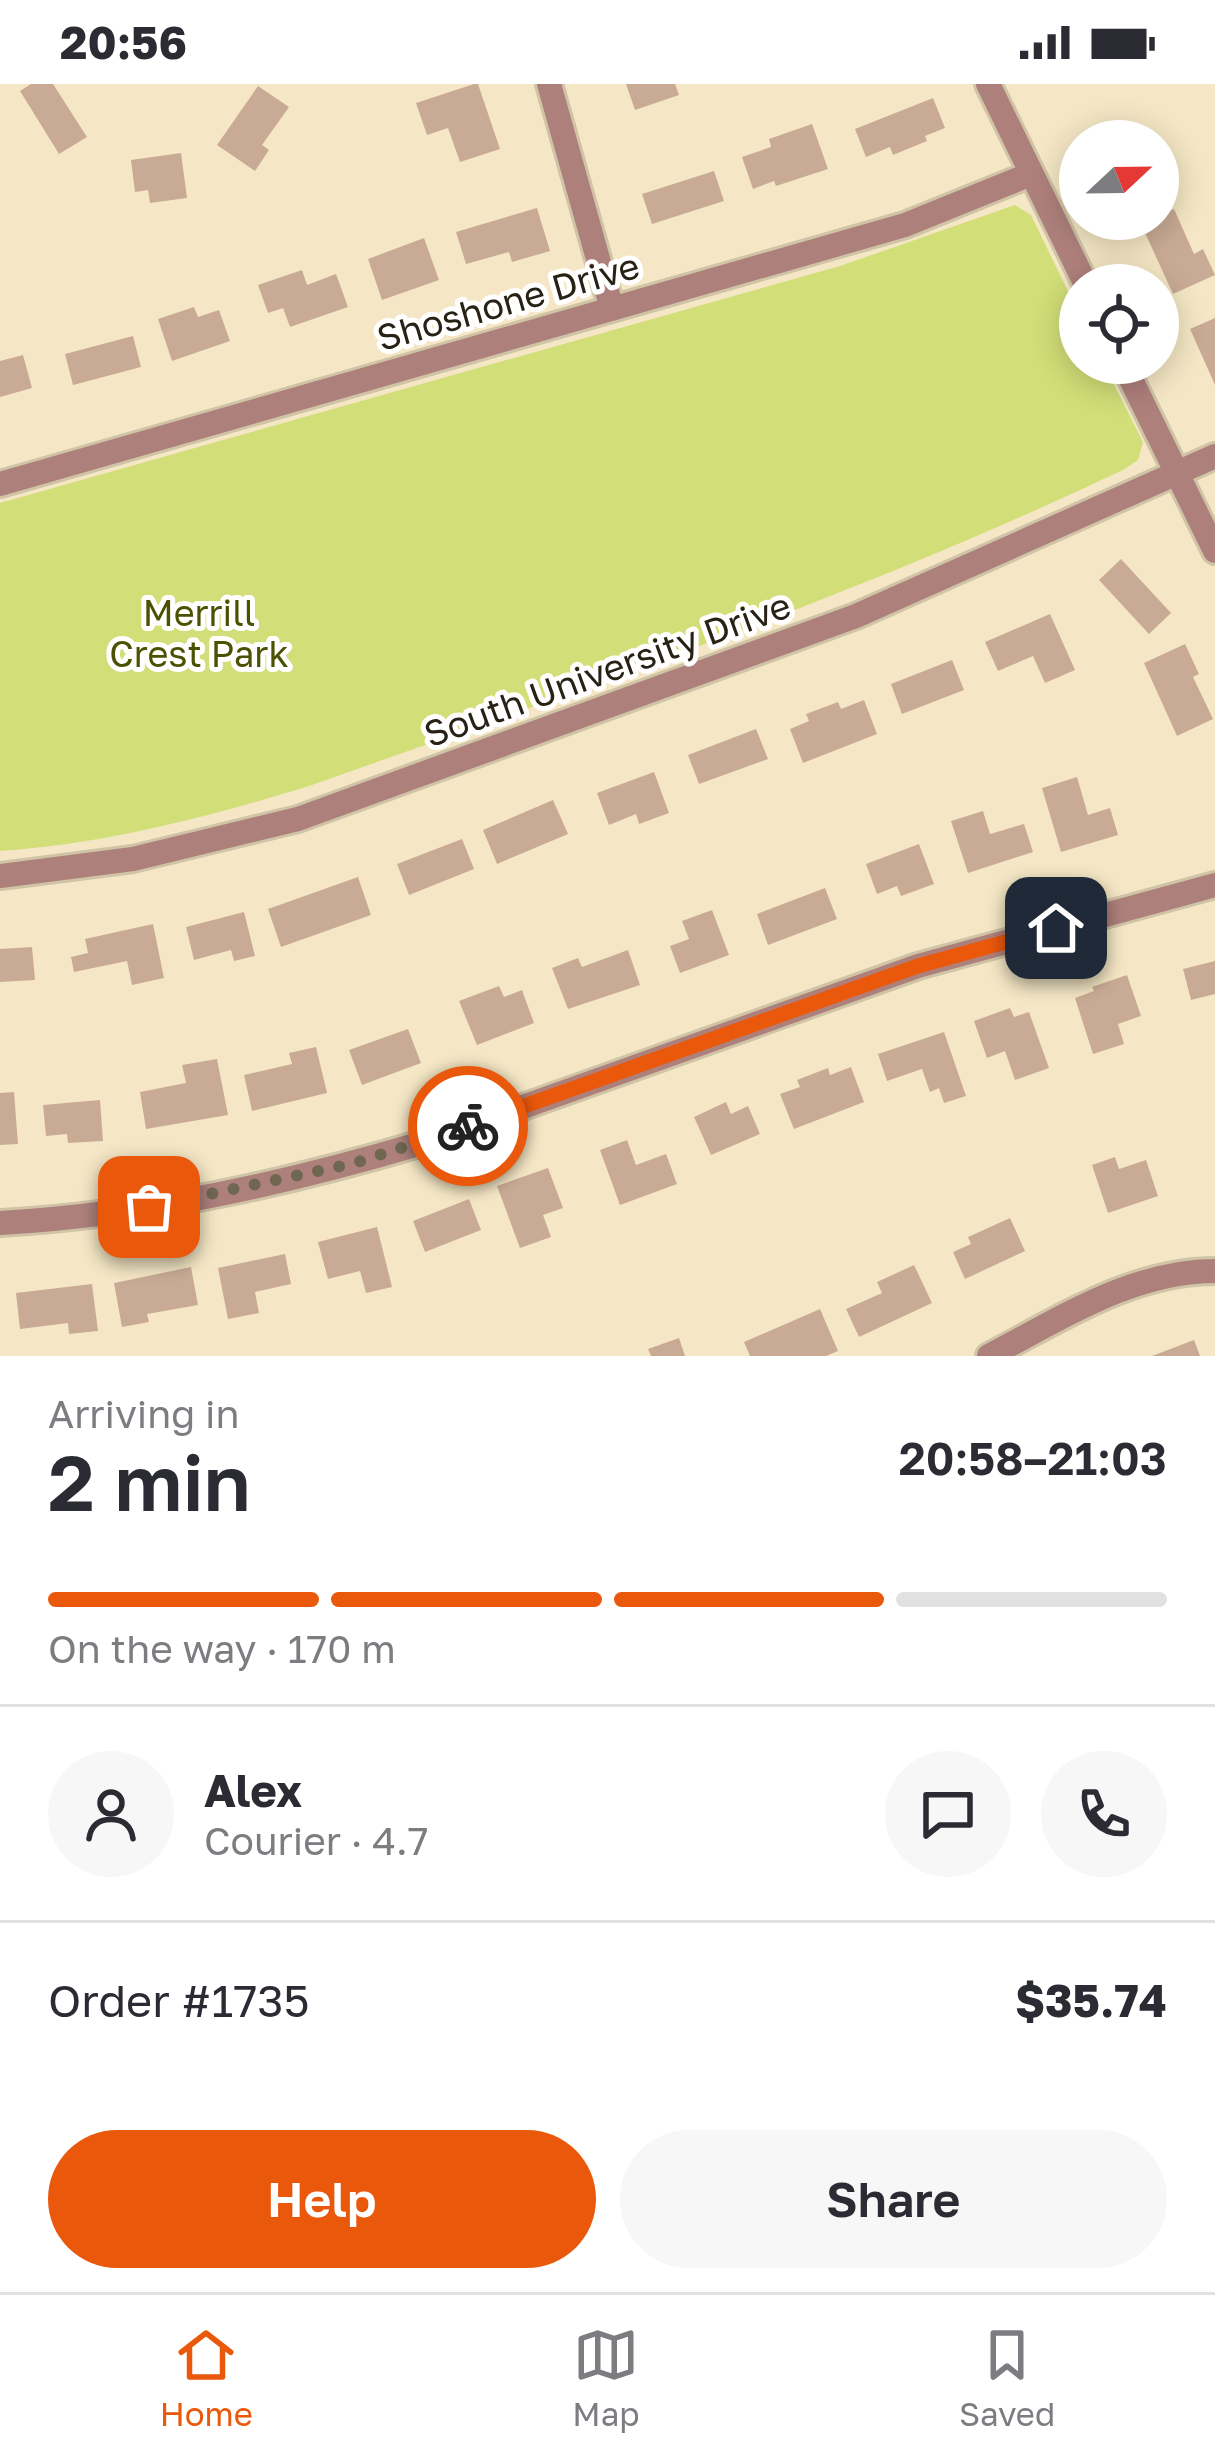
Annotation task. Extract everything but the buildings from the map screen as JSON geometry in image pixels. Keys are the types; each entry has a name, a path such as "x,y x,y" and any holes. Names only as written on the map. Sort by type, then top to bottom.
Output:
{"street":[{"path":"549,84 612,309"},
{"path":"988,84 1076,264"},
{"name":"Shoshone Drive","path":"0,484 905,225 1031,174"},
{"path":"1133,384 1215,551"},
{"name":"South University Drive","path":"0,876 133,859 298,819 856,616 1215,456"},
{"path":"0,1223 195,1199 355,1163 918,966 1215,885"},
{"path":"988,1356 1109,1294 1155,1278 1215,1271"}],"green space":[{"name":"Merrill Crest Park","path":"1015,205 1031,215 1059,273 1059,384 1114,384 1143,442 1138,460 1023,515 822,599 309,786 156,828 0,851 0,503 840,266"}],"way so far":[{"path":"149,1207 355,1163 468,1126"}],"route":[{"path":"468,1126 918,966 1056,928"}]}
